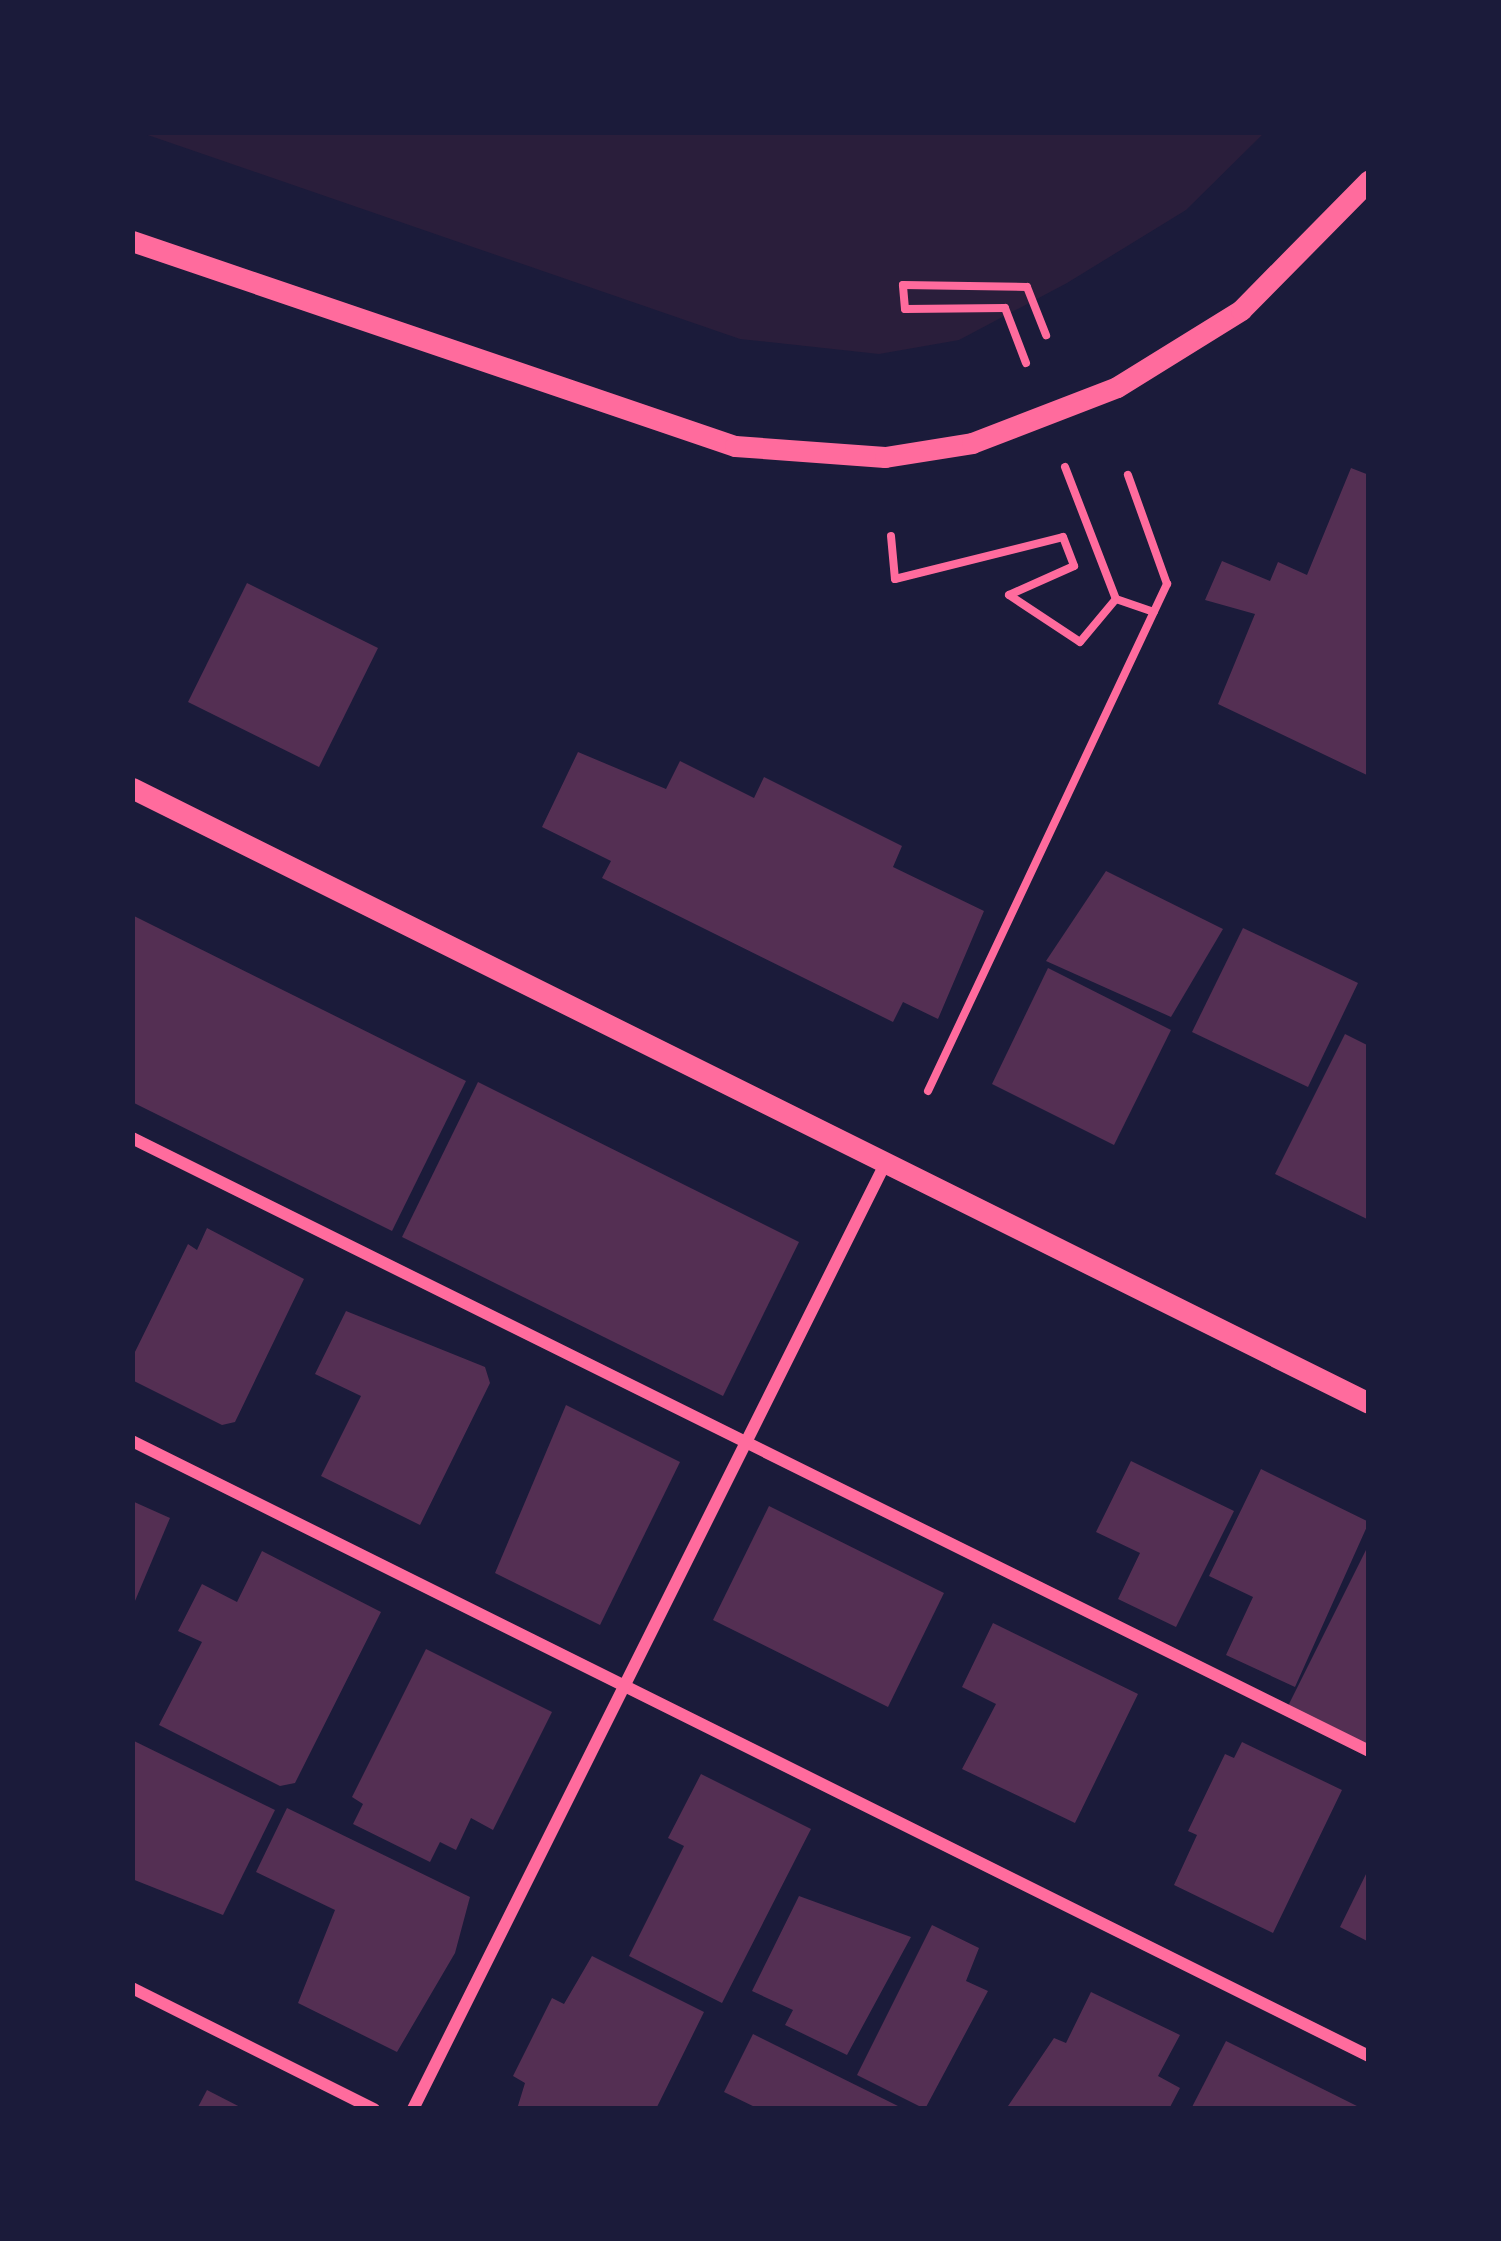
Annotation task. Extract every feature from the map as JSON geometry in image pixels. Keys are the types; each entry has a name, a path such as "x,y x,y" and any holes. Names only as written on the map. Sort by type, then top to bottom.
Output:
{"street":[{"path":"132,241 735,446 885,457 972,443 1118,387 1241,310 1369,180"},
{"path":"132,788 1369,1403"},
{"path":"132,1138 1369,1751"},
{"path":"413,2109 886,1162"},
{"path":"132,1442 1369,2056"},
{"path":"132,1988 374,2109"}],"path":[{"path":"983,312 905,309 903,285 1027,287 1046,335"},
{"path":"928,1091 1167,584 1128,476"},
{"path":"1090,532 1115,596 1154,612"},
{"path":"891,536 895,579 1063,537 1074,566 1010,595 1080,642 1115,596"}],"shaded area":[{"path":"139,132 1265,132 1186,210 1067,283 959,340 879,354 740,339"}],"building":[{"path":"1351,468 1369,475 1369,776 1218,704 1255,614 1205,600 1222,561 1270,581 1278,562 1307,575"},
{"path":"247,583 378,648 319,767 188,702"},
{"path":"578,752 666,789 680,761 754,798 764,777 902,846 893,867 984,911 938,1019 903,1002 893,1022 602,878 611,861 542,827"},
{"path":"1106,871 1223,929 1171,1017 1046,961"},
{"path":"132,915 466,1081 392,1231 132,1102"},
{"path":"1243,928 1358,983 1308,1087 1192,1032"},
{"path":"1048,968 1171,1030 1114,1145 992,1084"},
{"path":"1345,1034 1369,1046 1369,1220 1275,1174"},
{"path":"478,1082 799,1242 723,1396 402,1237"},
{"path":"207,1228 304,1279 235,1422 222,1425 132,1380 132,1358 188,1244 197,1250"},
{"path":"346,1311 485,1367 490,1383 420,1525 321,1476 361,1396 315,1374"},
{"path":"566,1405 680,1462 600,1625 495,1573"},
{"path":"1131,1461 1234,1511 1176,1627 1118,1599 1140,1553 1096,1532"},
{"path":"1261,1469 1369,1522 1295,1687 1226,1655 1253,1597 1209,1576"},
{"path":"132,1501 170,1518 132,1608"},
{"path":"769,1506 944,1593 888,1707 713,1620"},
{"path":"1369,1544 1369,1756 1284,1714"},
{"path":"262,1551 381,1612 295,1783 280,1786 159,1725 202,1642 178,1631 202,1584 237,1602"},
{"path":"993,1623 1138,1694 1075,1823 962,1769 996,1704 962,1687"},
{"path":"426,1649 552,1712 493,1830 471,1818 456,1850 440,1842 430,1862 353,1824 363,1804 352,1797"},
{"path":"132,1740 275,1810 223,1915 132,1879"},
{"path":"1242,1742 1342,1790 1273,1933 1174,1885 1197,1835 1188,1831 1225,1754 1234,1758"},
{"path":"701,1774 811,1829 722,2003 629,1956 684,1846 668,1838"},
{"path":"287,1808 470,1897 455,1953 397,2052 298,2003 335,1910 256,1872"},
{"path":"1369,1868 1369,1942 1340,1927"},
{"path":"799,1896 911,1937 847,2055 785,2025 793,2010 752,1991"},
{"path":"932,1925 979,1948 966,1981 988,1991 925,2109 857,2075"},
{"path":"592,1956 704,2012 656,2109 517,2109 525,2083 513,2076 552,1998 564,2004"},
{"path":"1091,1992 1180,2035 1158,2076 1180,2088 1169,2109 1006,2109 1054,2038 1066,2043"},
{"path":"753,2034 904,2109 759,2109 724,2092"},
{"path":"1226,2041 1363,2109 1191,2109"},
{"path":"207,2090 244,2109 197,2109"}]}
